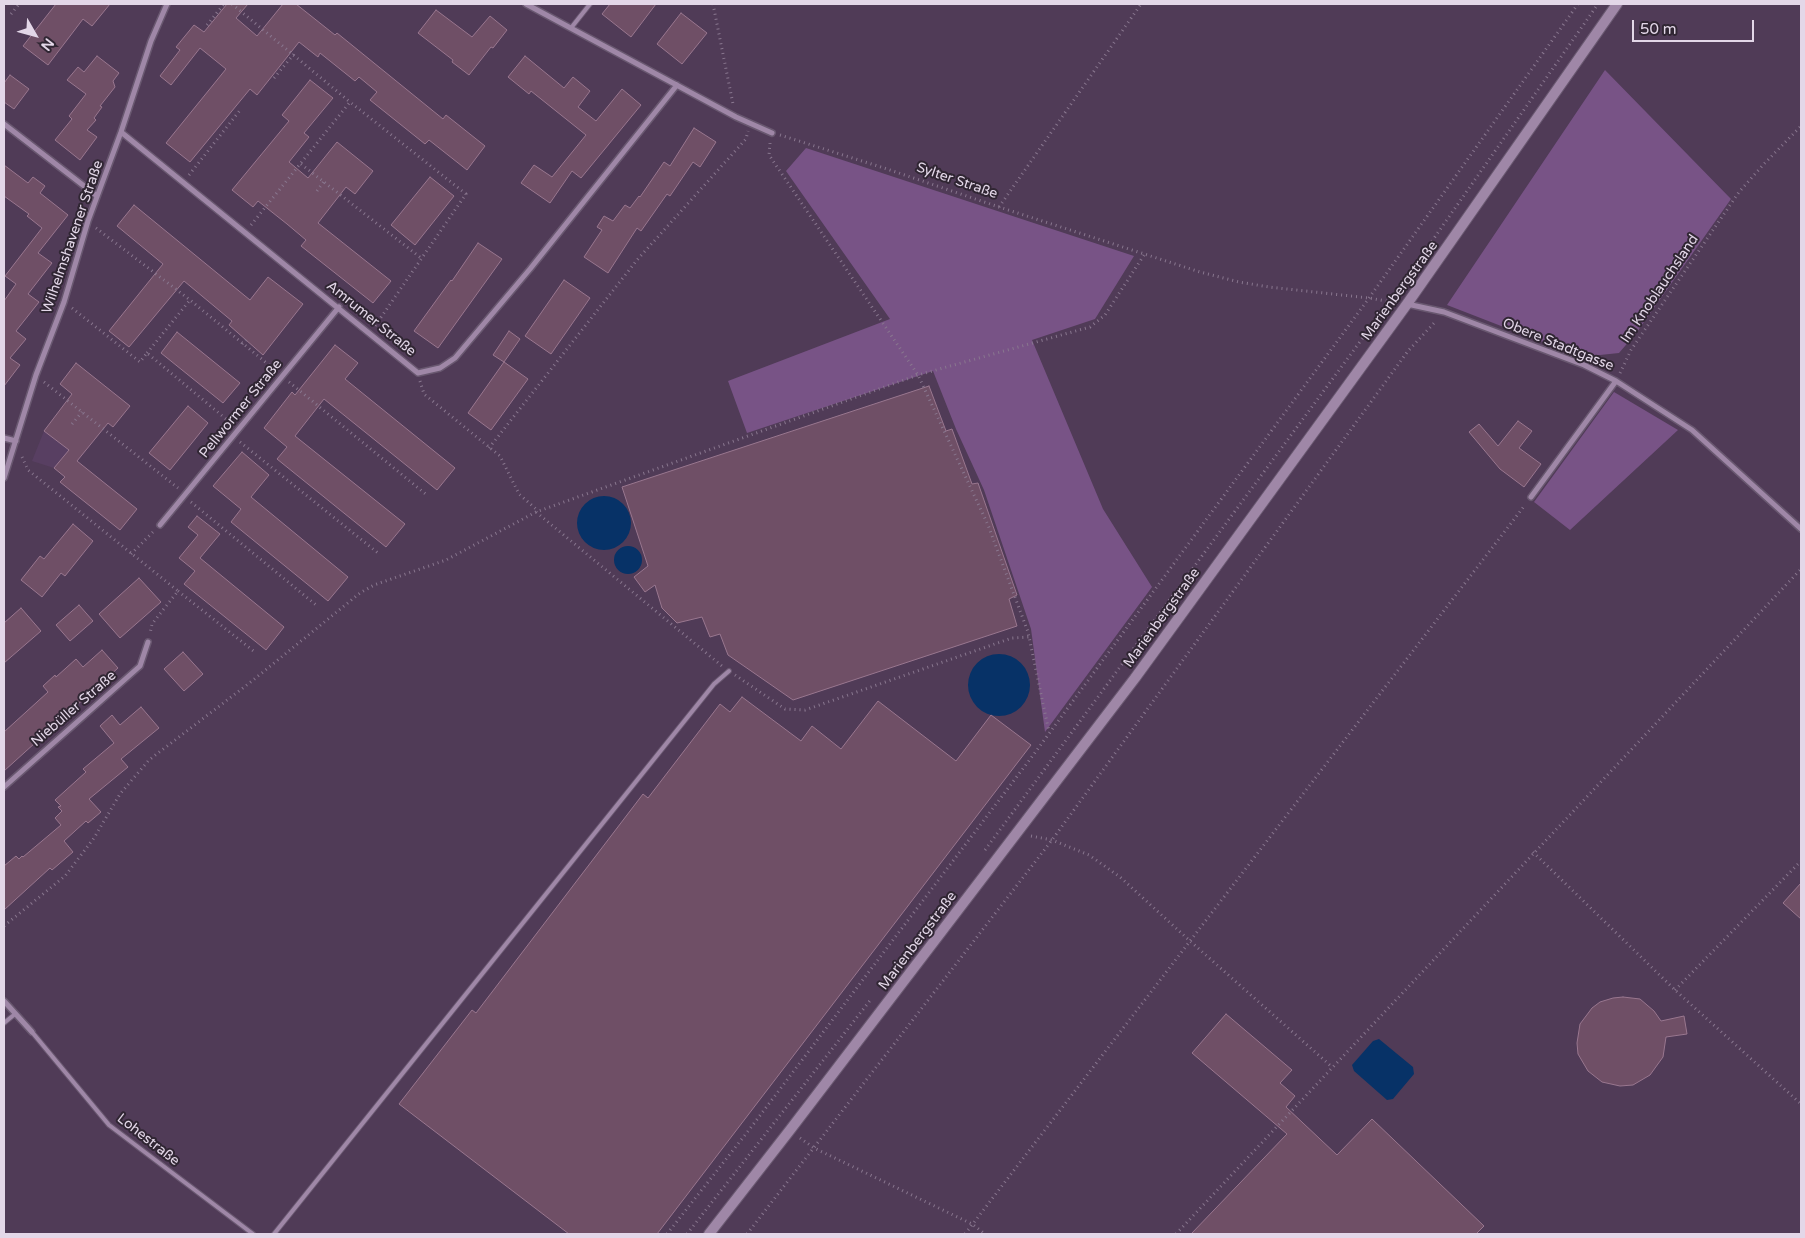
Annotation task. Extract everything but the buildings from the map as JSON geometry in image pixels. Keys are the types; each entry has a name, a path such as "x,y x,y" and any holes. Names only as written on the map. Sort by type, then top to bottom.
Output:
{"main road":[{"name":"Marienbergstraße","path":"709,1234 1018,834 1135,678 1407,304 1617,4"}],"street":[{"name":"Wilhelmshavener Straße","path":"4,478 36,375 64,302 88,221 121,132 151,41 168,4"},
{"path":"526,4 736,117 751,122 772,133"},
{"name":"Amrumer Straße","path":"121,132 370,332 418,373 440,368 455,358 530,269 677,85"},
{"path":"4,124 97,196"},
{"name":"Obere Stadtgasse","path":"1407,304 1444,312 1584,365 1616,381 1692,430 1801,528"},
{"name":"Pellwormer Straße","path":"160,525 339,307"},
{"path":"1531,497 1616,381"},
{"path":"4,438 16,442"},
{"name":"Niebüller Straße","path":"4,786 140,666 148,642"},
{"name":"Lohestraße","path":"4,1001 32,1032"}],"lane":[{"path":"571,28 590,4"},
{"path":"274,1234 714,684 729,671"},
{"path":"4,1023 16,1014"},
{"name":"Lohestraße","path":"32,1032 109,1125 254,1234"}],"path":[{"path":"11,14 19,4"},
{"path":"207,25 224,4"},
{"path":"232,4 350,102 466,194 370,332"},
{"path":"713,4 736,117"},
{"path":"999,207 1141,4"},
{"path":"667,1234 903,928 1049,732 1369,298 1578,4"},
{"path":"981,855 1390,301 1598,4"},
{"path":"274,78 294,54"},
{"path":"245,232 350,102"},
{"path":"183,182 241,109"},
{"path":"489,448 636,260 746,138 751,122"},
{"name":"Im Knoblauchsland","path":"1616,381 1631,350 1739,192 1801,126"},
{"path":"772,133 769,155 918,375 988,525 1029,637 1049,732"},
{"name":"Sylter Straße","path":"772,133 884,168 1144,255 1239,282 1407,304"},
{"path":"301,164 421,258"},
{"path":"317,191 324,181"},
{"path":"88,221 190,300 428,496"},
{"path":"4,926 64,876 94,838 120,794 149,760 252,681 360,593 374,585 446,560 536,512 918,375 1090,326 1105,315 1144,255"},
{"path":"64,302 140,362 190,300"},
{"path":"747,1234 1052,840 1408,350 1444,312"},
{"path":"242,344 248,338"},
{"path":"147,353 238,429"},
{"path":"418,373 424,394 500,456 519,494 536,508 536,512 729,671 785,709 805,710 1012,638 1029,637"},
{"path":"36,375 185,494 194,505 316,605"},
{"path":"72,424 82,412"},
{"path":"233,436 378,553"},
{"path":"16,442 28,470 256,653"},
{"path":"965,1234 1531,497"},
{"path":"131,554 160,525"},
{"path":"1176,1234 1801,569"},
{"path":"148,642 152,624 178,591"},
{"path":"1018,834 1052,840 1089,855 1120,877 1332,1067"},
{"path":"1534,852 1675,990 1801,1104"},
{"path":"1675,990 1801,861"},
{"path":"686,1234 874,996"},
{"path":"790,1130 814,1148 972,1224 985,1234"}],"shaded area":[{"path":"1605,70 1731,199 1637,332 1619,353 1581,357 1447,305"},
{"path":"806,148 1134,256 1095,319 1032,340 1103,509 1152,587 1045,732 1031,629 984,490 956,429 933,371 747,433 728,381 890,319 786,171"},
{"path":"1614,392 1678,430 1570,530 1534,502"},
{"path":"63,406 99,434 65,477 54,468 32,461 44,431"}],"water":[{"path":"604,496 614,498 623,504 629,513 631,523 629,533 623,542 614,548 604,550 594,548 585,542 579,533 577,523 579,513 585,504 594,498"},
{"path":"628,546 638,550 642,560 638,570 628,574 618,570 614,560 618,550"},
{"path":"999,654 1016,659 1021,663 1025,668 1030,685 1025,702 1021,707 1016,711 999,716 982,711 977,707 973,702 968,685 973,668 977,663 982,659"},
{"path":"1379,1039 1413,1067 1414,1074 1393,1099 1387,1100 1354,1071 1352,1065 1373,1041"}]}
